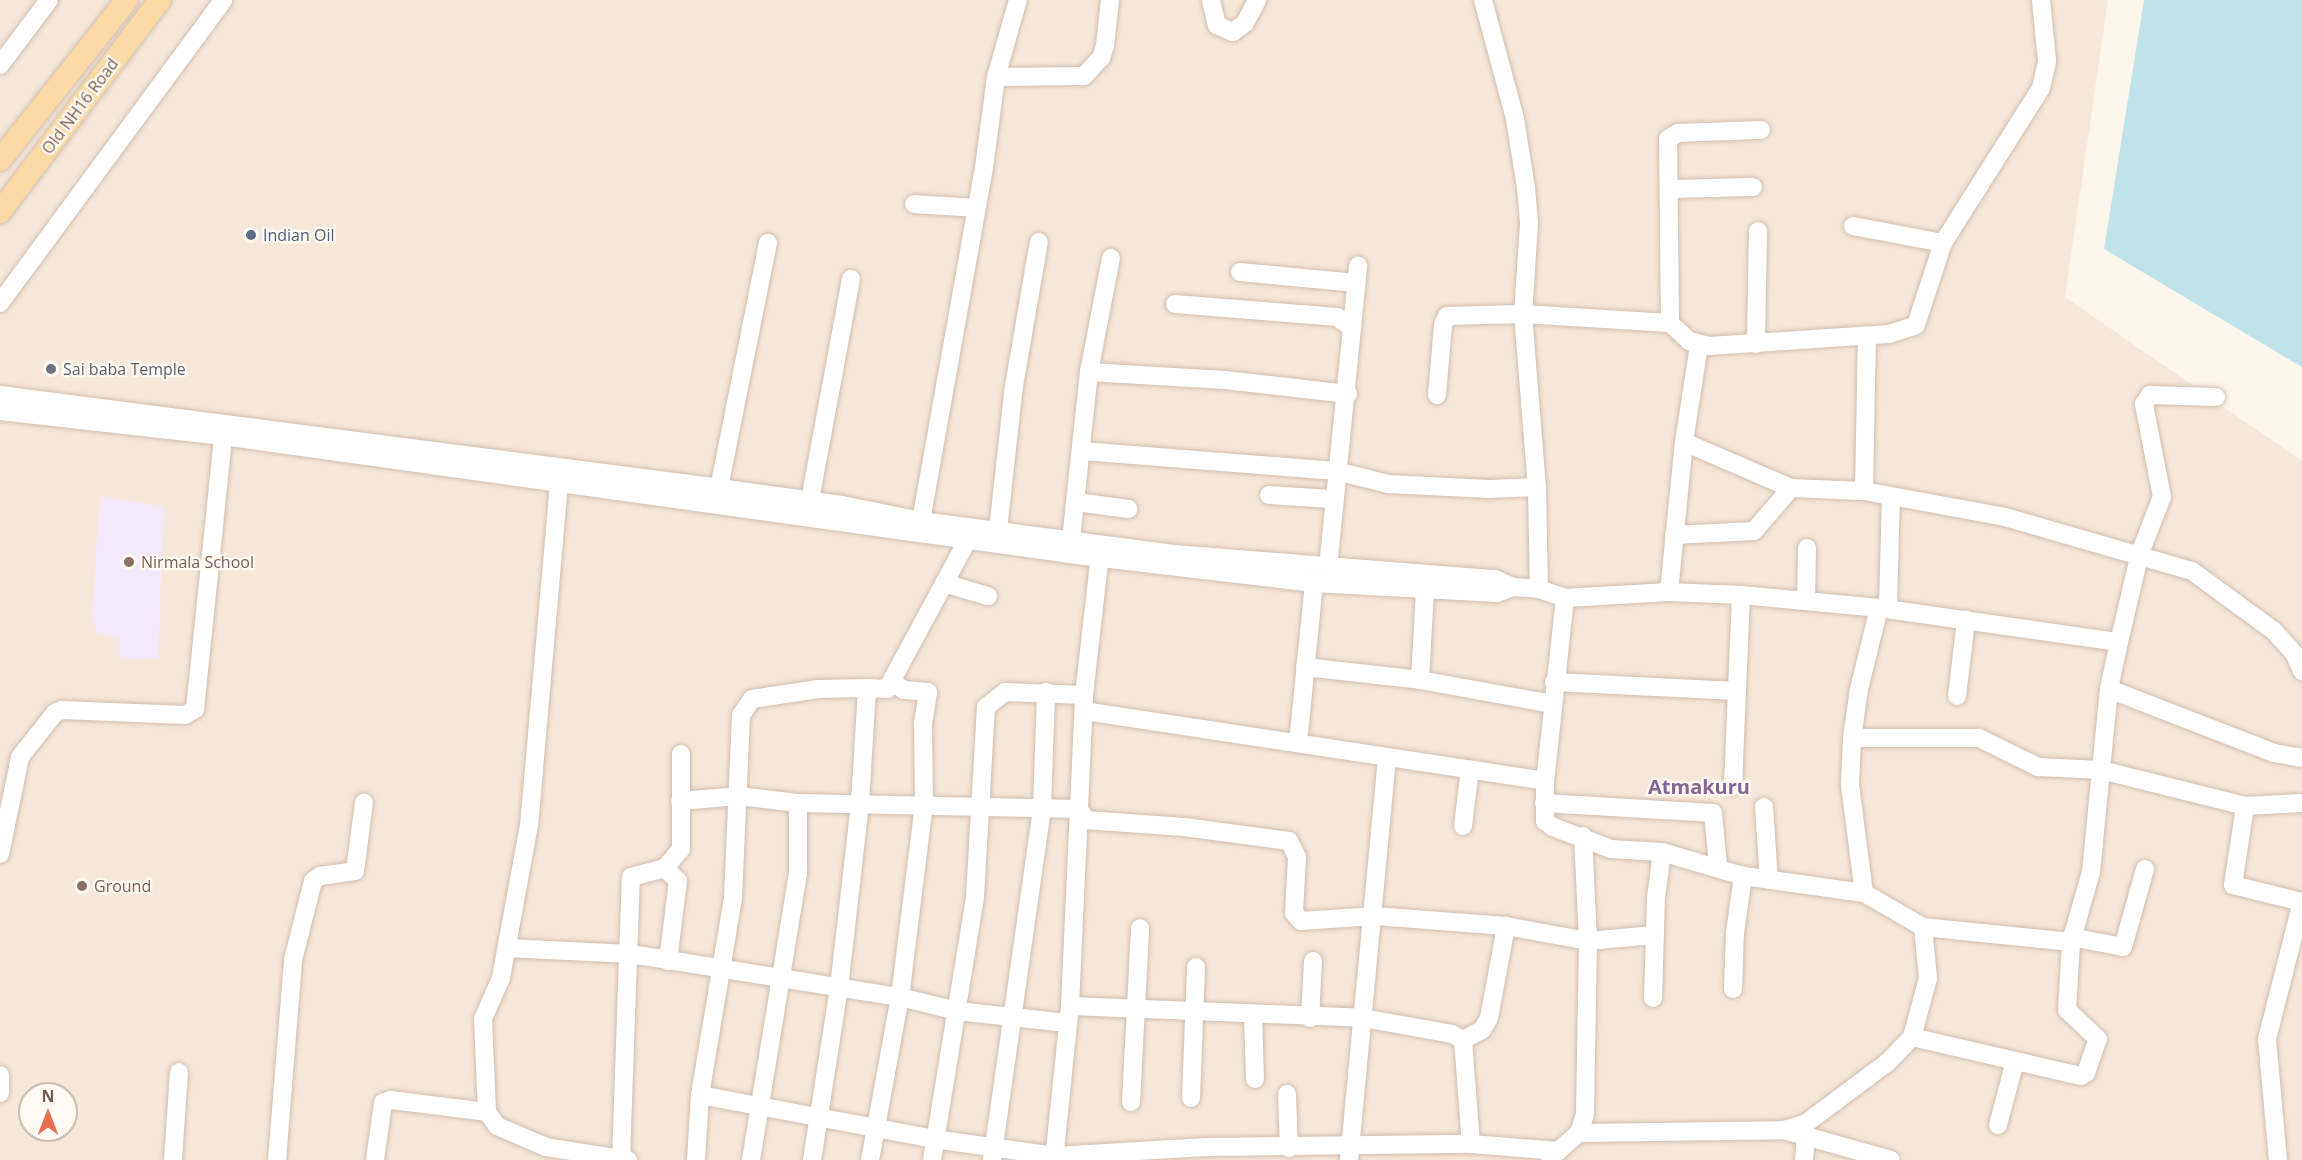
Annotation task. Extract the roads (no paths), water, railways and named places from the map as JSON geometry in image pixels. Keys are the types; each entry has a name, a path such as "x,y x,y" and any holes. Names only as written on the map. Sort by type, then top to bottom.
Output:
{"main road":[{"name":"Old NH16 Road","path":"0,160 127,0"},
{"name":"Old NH16 Road","path":"0,212 160,0"}],"street":[{"path":"0,65 49,0"},
{"path":"0,303 223,0"},
{"path":"921,521 976,208 996,77 1018,0"},
{"path":"996,77 1084,76 1101,58 1105,46 1110,0"},
{"path":"1211,0 1217,25 1233,32 1245,23 1257,0"},
{"path":"1483,0 1515,119 1526,188 1529,224 1523,314 1537,487 1539,589"},
{"path":"1437,395 1443,325 1448,316 1523,314 1670,323 1699,345 1756,344 1889,334 1916,325 1943,243 2041,88 2047,61 2041,0"},
{"path":"1670,323 1668,139 1672,134 1761,130"},
{"path":"1669,189 1753,187"},
{"path":"914,204 976,208"},
{"path":"1853,226 1943,243"},
{"path":"1756,344 1758,231"},
{"path":"998,530 1014,386 1039,242"},
{"path":"719,488 768,243"},
{"path":"1071,540 1077,502 1089,372 1111,258"},
{"path":"1240,272 1357,274 1348,394 1332,499 1328,568"},
{"path":"810,500 851,279"},
{"path":"1175,304 1337,317 1352,328"},
{"path":"1864,491 1867,336"},
{"path":"1669,592 1684,442 1699,345"},
{"path":"1089,372 1225,380 1348,394"},
{"path":"0,395 224,430 560,475 968,539 1101,551 1496,579 1505,590"},
{"path":"1912,1037 2074,1077 2086,1073 2098,1039 2067,1010 2071,939 2091,872 2109,689 2140,554 2162,497 2146,399 2150,395 2216,397"},
{"path":"0,411 224,430"},
{"path":"0,854 20,758 55,713 62,710 185,715 195,709 224,430"},
{"path":"1684,442 1791,488 1864,491 1891,498 2005,517 2140,554 2210,581 2274,631 2294,653 2302,671"},
{"path":"1082,451 1336,471 1388,484 1489,489 1537,487"},
{"path":"560,475 719,488 810,500 921,521 1071,540 1101,551 1314,583 1425,590 1539,589 1565,598 1669,592 1741,595 1879,608 2119,642"},
{"path":"560,475 529,825 501,978 483,1019 487,1112 497,1126 546,1147 625,1159 631,877 665,868 681,849 681,754"},
{"path":"1674,535 1754,531 1791,488"},
{"path":"1269,495 1332,499"},
{"path":"1879,608 1888,605 1891,498"},
{"path":"1077,502 1129,509"},
{"path":"696,1160 700,1095 733,898 741,715 752,699 819,689 887,689 968,539"},
{"path":"1806,600 1807,548"},
{"path":"1055,1158 1069,1014 1084,703 1101,551"},
{"path":"944,583 988,596"},
{"path":"1298,743 1314,583"},
{"path":"1420,680 1425,590"},
{"path":"1733,786 1741,595"},
{"path":"1565,598 1554,682 1545,781 1545,821 1611,849 1662,852 1718,866 1743,876 1864,894 1923,927 2071,939 2123,947 2145,869"},
{"path":"1864,894 1850,785 1852,738 1859,689 1879,608"},
{"path":"1957,696 1966,620"},
{"path":"1305,667 1420,680 1552,704"},
{"path":"870,1160 900,997 924,805 923,724 928,692 904,690 891,682"},
{"path":"1554,682 1737,691"},
{"path":"812,1160 839,988 860,803 867,688"},
{"path":"2109,689 2274,753 2302,758"},
{"path":"993,1154 1042,808 1047,692"},
{"path":"932,1160 975,897 987,707 999,693 1047,692 1084,703 1298,743 1545,781"},
{"path":"1852,738 1979,738 2038,767 2101,770 2245,806 2302,803"},
{"path":"1349,1153 1375,916 1387,758"},
{"path":"1463,826 1470,769"},
{"path":"680,801 739,796 798,802 1078,809"},
{"path":"277,1160 293,960 313,881 320,876 355,871 364,802"},
{"path":"751,1160 762,1104 798,872 798,802"},
{"path":"1544,802 1713,813 1718,866"},
{"path":"2245,806 2233,885 2302,902 2267,1039 2278,1160"},
{"path":"1764,807 1769,880"},
{"path":"1078,809 1086,820 1184,827 1289,842 1297,856 1295,918 1301,921 1375,916 1506,926 1588,941 1654,935"},
{"path":"700,1095 877,1125 993,1154 1055,1158 1282,1152 1406,1153 1471,1144 1554,1155 1579,1133 1585,1114 1588,941 1583,836"},
{"path":"1653,998 1654,935 1662,852"},
{"path":"665,868 678,881 668,960"},
{"path":"1733,990 1735,933 1743,876"},
{"path":"1463,1040 1482,1030 1489,1018 1506,926"},
{"path":"1579,1133 1784,1130 1805,1124 1888,1062 1912,1037 1928,978 1923,927"},
{"path":"1131,1102 1140,928"},
{"path":"507,948 631,954 781,980 900,997 957,1011 1014,1017 1136,1009 1310,1018 1363,1018 1452,1034 1463,1040"},
{"path":"1310,1018 1312,961"},
{"path":"1191,1098 1196,967"},
{"path":"1253,1015 1255,1079"},
{"path":"1463,1040 1471,1144"},
{"path":"1998,1125 2015,1061"},
{"path":"173,1160 180,1072"},
{"path":"0,1075 0,1093"},
{"path":"1282,1152 1287,1094"},
{"path":"375,1160 383,1103 391,1100 487,1112"},
{"path":"1784,1130 1891,1160"},
{"path":"1804,1160 1806,1136"}],"water":[{"path":"2144,0 2302,0 2302,367 2104,249"}],"place":[{"name":"Indian Oil","path":"251,235"},
{"name":"Sai baba Temple","path":"51,369"},
{"name":"Nirmala School","path":"129,562"},
{"name":"Ground","path":"82,886"}],"district":[{"name":"Atmakuru","path":"1699,786"}]}
